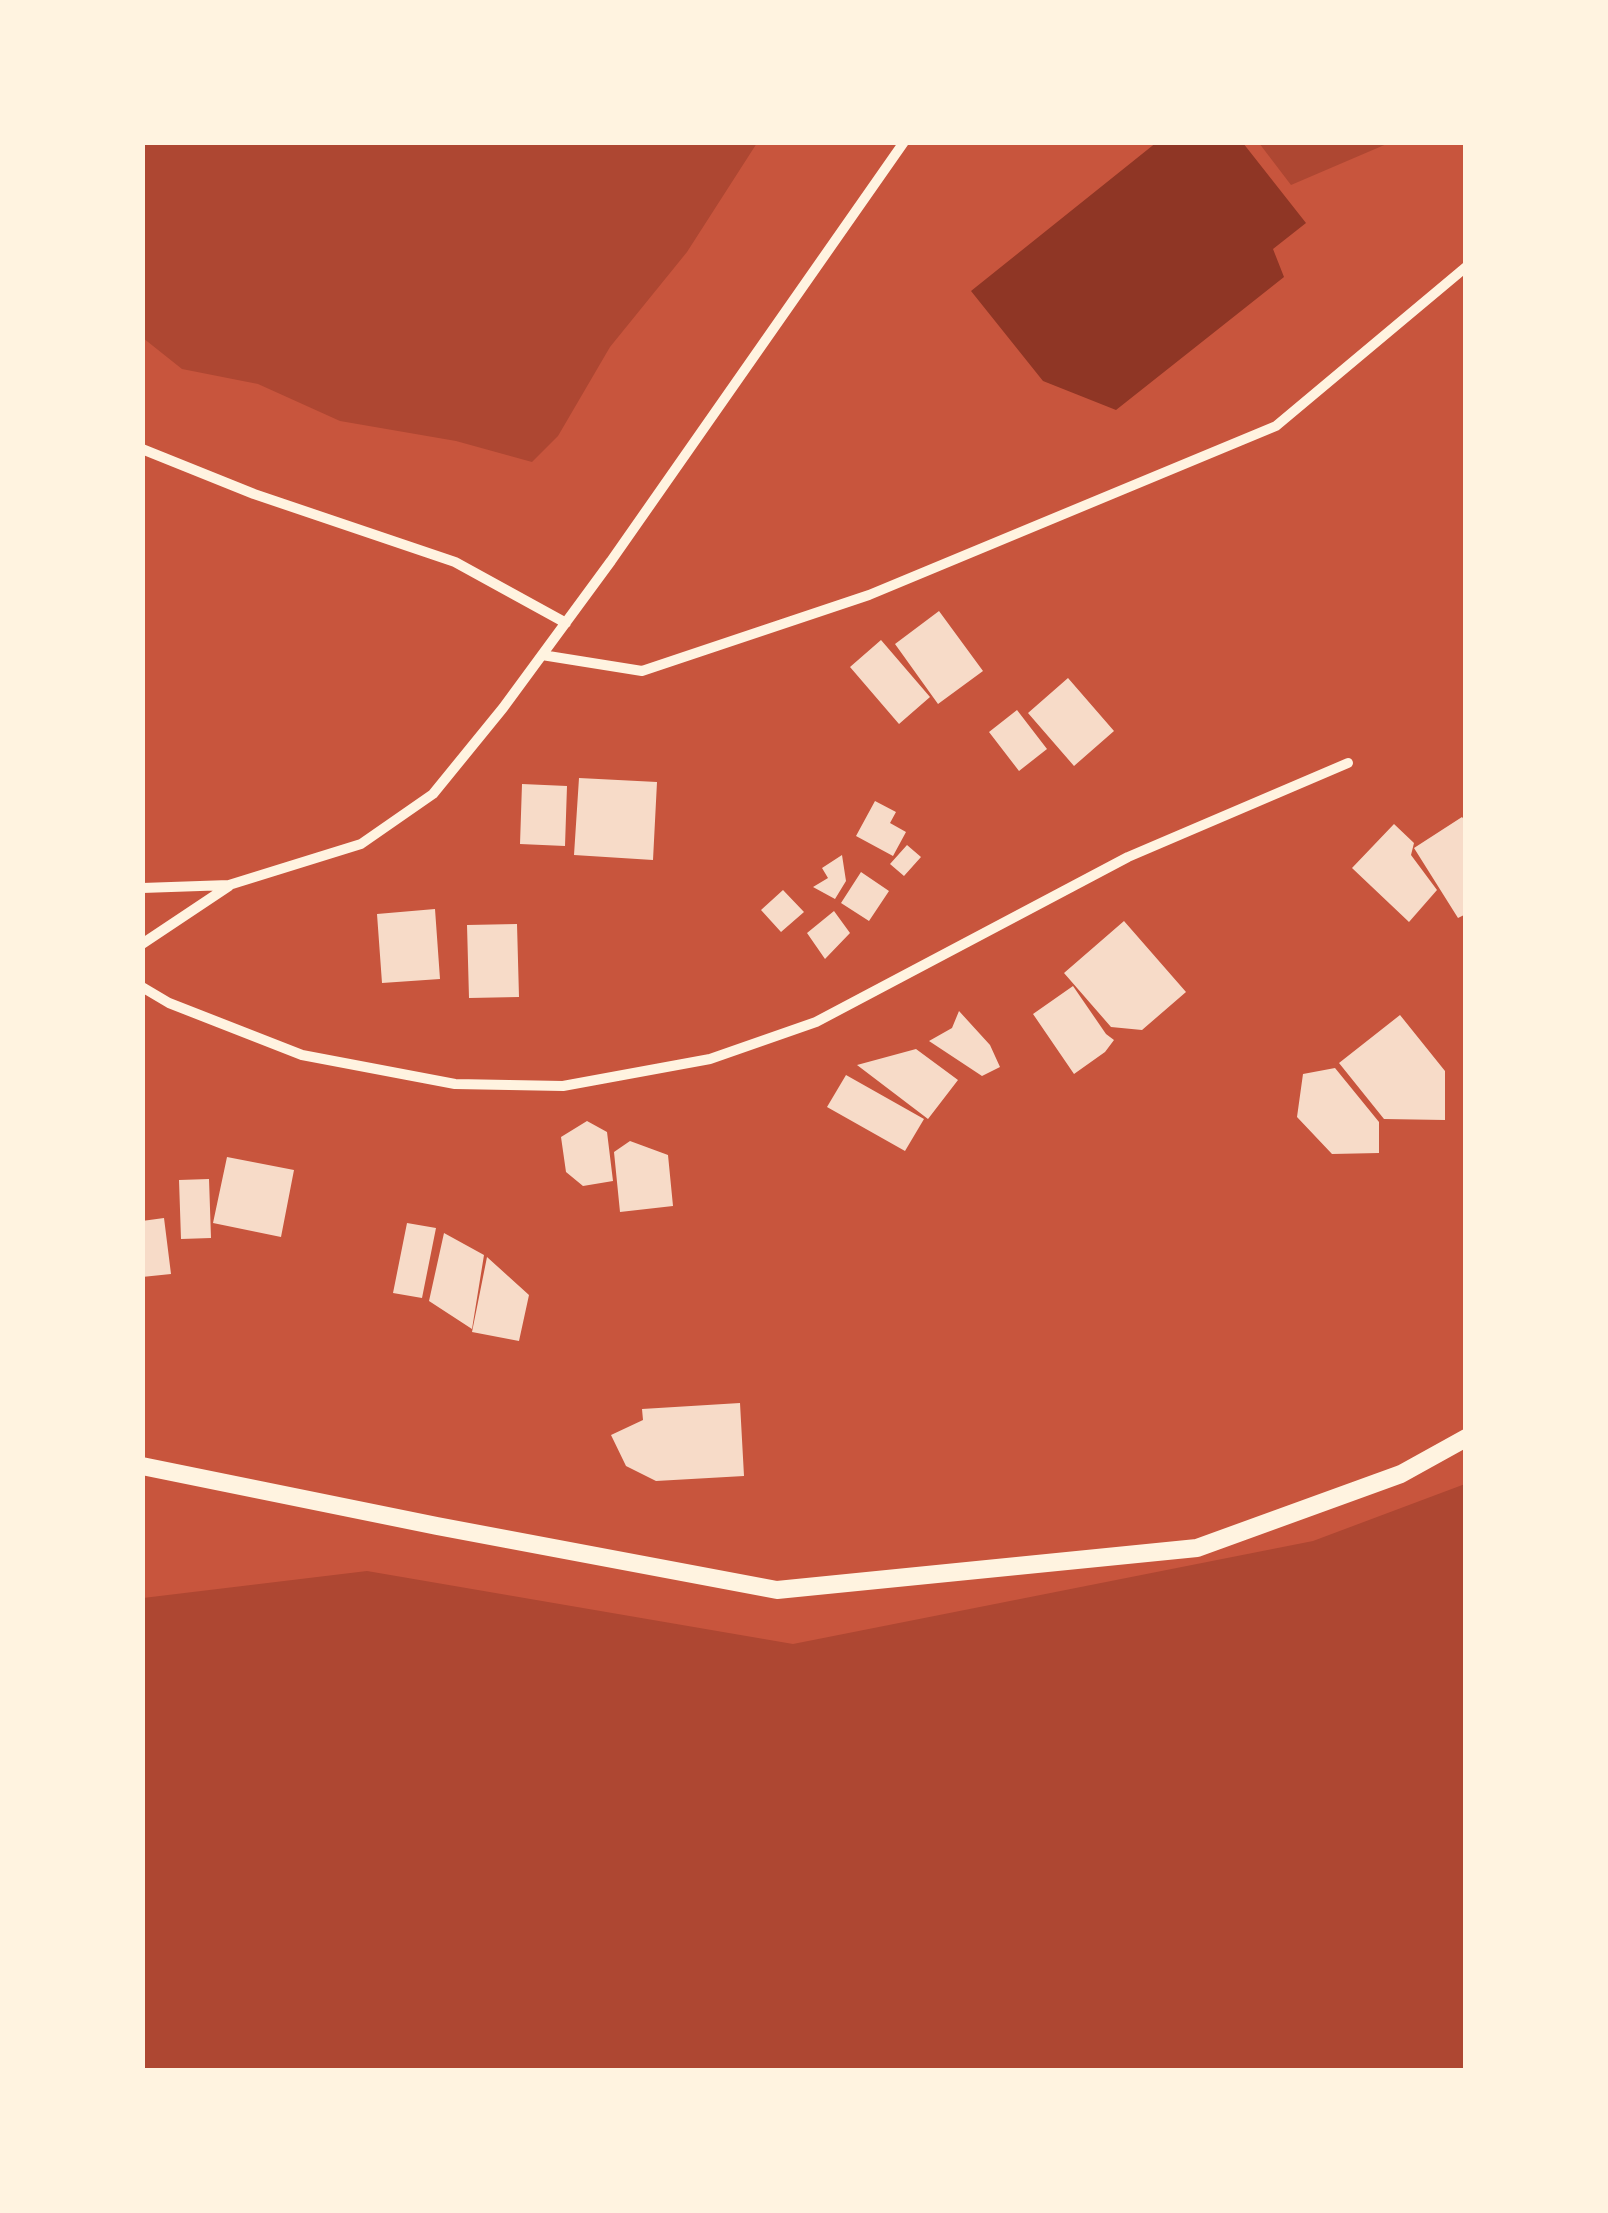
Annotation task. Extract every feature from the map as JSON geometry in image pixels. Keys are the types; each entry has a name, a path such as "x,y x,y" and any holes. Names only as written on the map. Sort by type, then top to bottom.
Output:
{"street":[{"path":"142,888 229,885 362,844 433,794 566,623 904,142"},
{"path":"542,655 642,671 869,595 1276,426 1466,267"},
{"path":"142,448 254,494 455,562 566,623"},
{"path":"142,986 169,1003 302,1055 455,1084 563,1086 710,1060 816,1022 1128,857 1348,763"},
{"path":"142,944 229,885"},
{"path":"142,1466 777,1590 1197,1548 1400,1474 1466,1438"}],"shaded area":[{"path":"1157,142 1243,143 1306,223 1273,249 1284,277 1116,410 1043,381 971,291"},
{"path":"142,143 757,143 687,252 610,347 558,436 532,462 456,441 340,421 258,384 182,369 143,338"},
{"path":"1259,143 1389,143 1291,185"},
{"path":"1465,1484 1465,2070 143,2070 143,1598 367,1571 793,1644 1313,1541"}],"building":[{"path":"939,611 983,671 938,704 895,644"},
{"path":"881,640 930,697 899,724 850,667"},
{"path":"1068,678 1114,731 1074,766 1028,713"},
{"path":"1017,710 1047,749 1019,771 989,732"},
{"path":"579,778 657,782 653,860 574,855"},
{"path":"522,784 567,786 565,846 520,844"},
{"path":"875,801 896,812 890,823 906,832 893,856 856,836"},
{"path":"1462,817 1466,822 1466,914 1458,918 1414,848"},
{"path":"1394,824 1414,843 1411,855 1437,890 1409,922 1352,868"},
{"path":"907,845 921,857 904,876 890,864"},
{"path":"842,855 846,881 835,899 813,887 828,878 822,868"},
{"path":"861,872 889,891 869,921 841,903"},
{"path":"783,890 804,912 781,932 761,910"},
{"path":"435,909 440,979 382,983 377,914"},
{"path":"834,911 850,933 825,959 807,933"},
{"path":"1124,921 1186,992 1142,1030 1111,1027 1064,973"},
{"path":"517,924 519,997 469,998 467,925"},
{"path":"1073,986 1114,1040 1105,1052 1074,1074 1033,1014"},
{"path":"959,1011 990,1045 1000,1067 982,1076 929,1041 952,1028"},
{"path":"1400,1015 1445,1071 1445,1120 1384,1119 1339,1063"},
{"path":"916,1049 958,1080 928,1119 857,1065"},
{"path":"1335,1068 1379,1122 1379,1153 1332,1154 1297,1117 1303,1074"},
{"path":"846,1075 924,1119 905,1151 827,1107"},
{"path":"587,1121 607,1132 613,1181 583,1186 566,1172 561,1137"},
{"path":"630,1141 668,1155 673,1206 620,1212 614,1152"},
{"path":"227,1157 294,1170 281,1237 213,1223"},
{"path":"209,1179 211,1238 181,1239 179,1180"},
{"path":"164,1218 171,1274 142,1277 142,1221"},
{"path":"407,1223 436,1228 422,1298 393,1293"},
{"path":"444,1233 484,1255 472,1329 429,1301"},
{"path":"487,1257 529,1295 519,1341 472,1332"},
{"path":"740,1403 744,1476 656,1481 626,1466 611,1435 643,1420 642,1409"}]}
